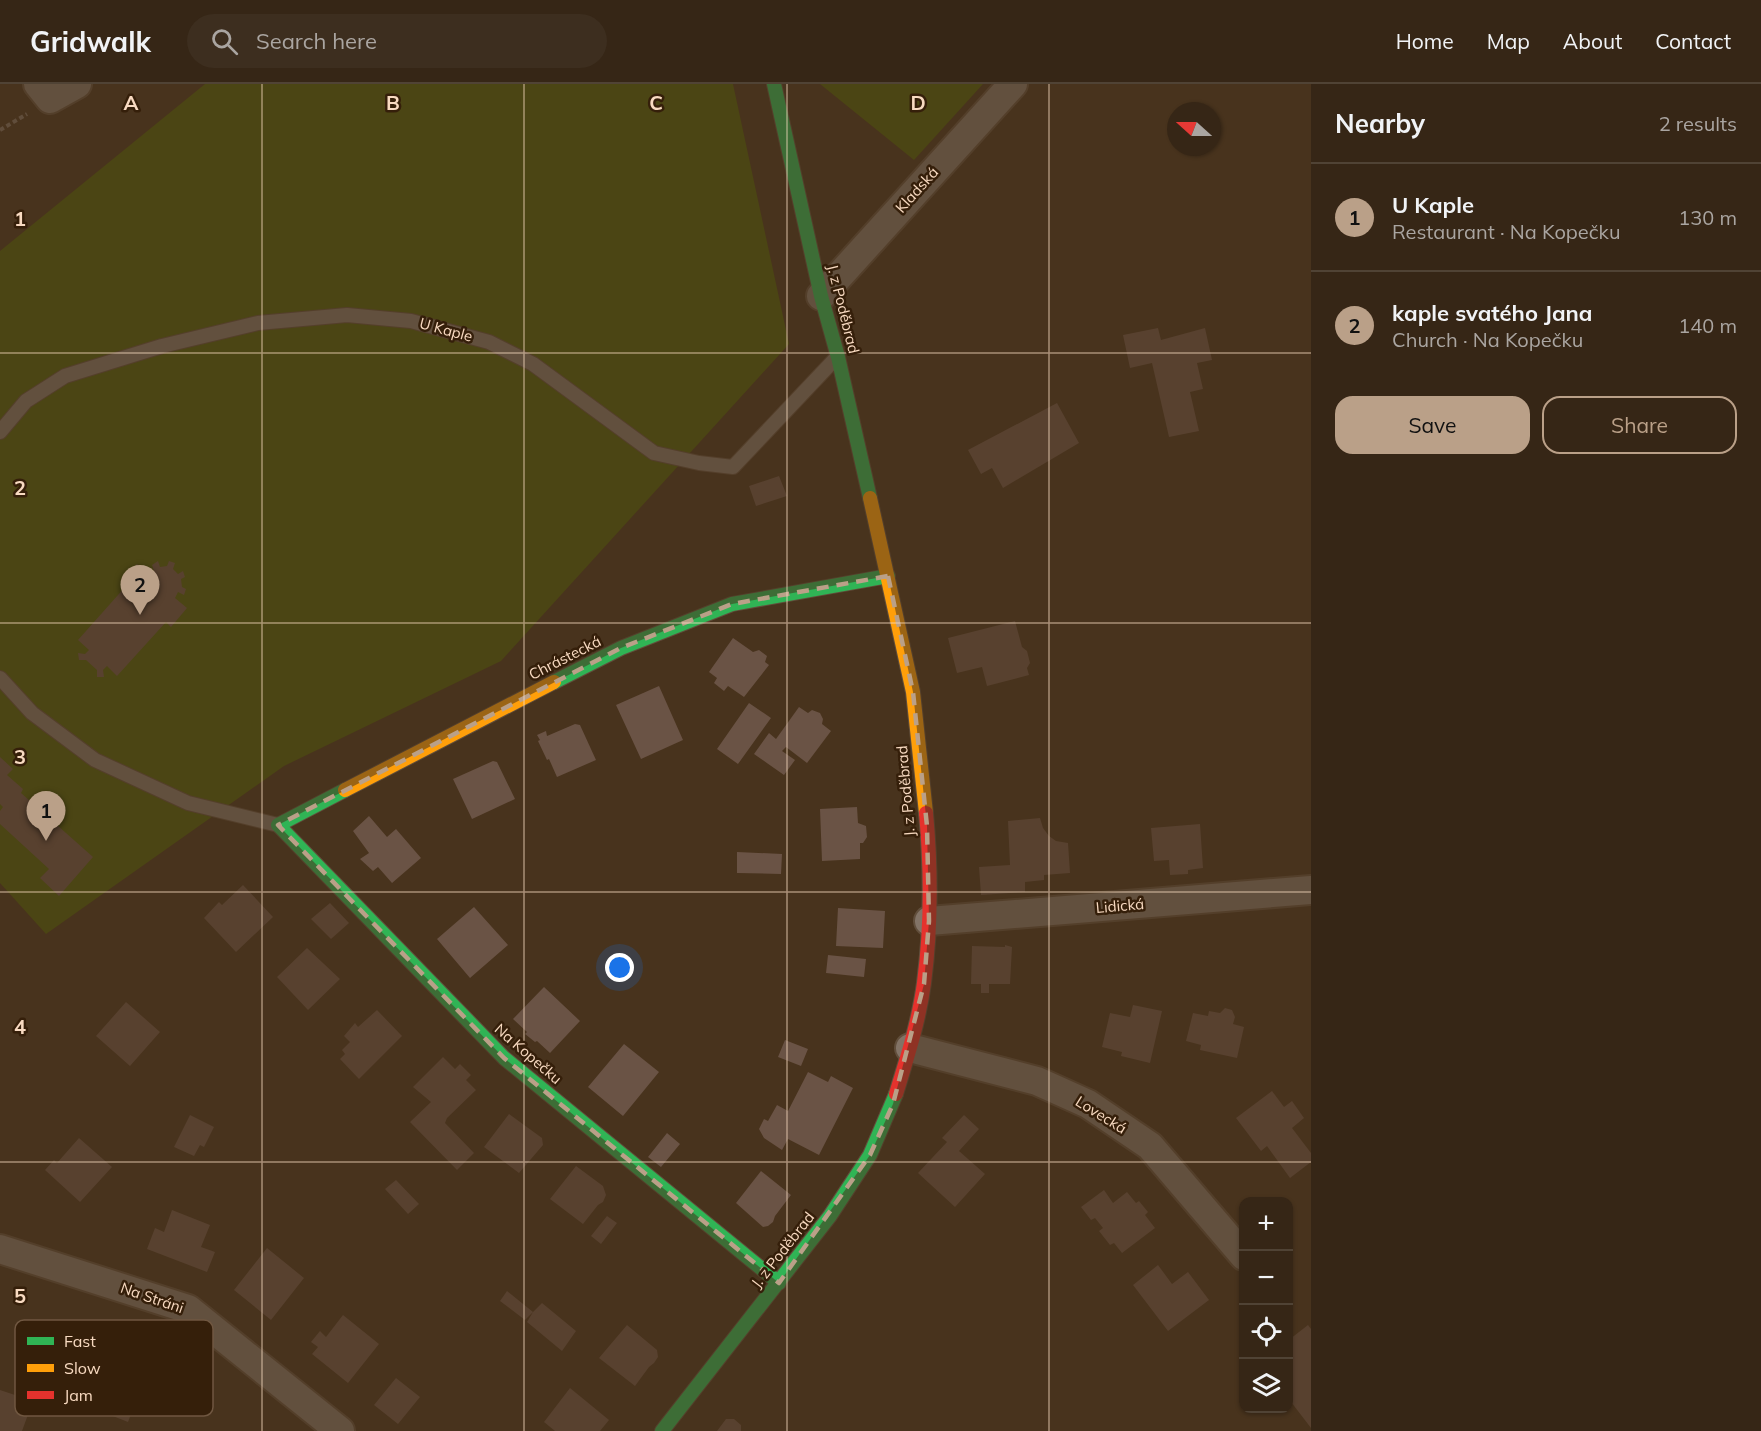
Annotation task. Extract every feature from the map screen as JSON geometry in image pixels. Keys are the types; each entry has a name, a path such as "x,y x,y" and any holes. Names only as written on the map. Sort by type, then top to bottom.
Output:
{"street":[{"path":"44,92 76,84"},
{"name":"J. z Poděbrad","path":"662,1431 830,1216 870,1155 893,1104 910,1048 924,984 929,921 927,826 913,692 774,84"},
{"name":"Kladská","path":"822,296 1013,84"},
{"name":"Chrástecká","path":"278,825 621,648 732,604 888,576"},
{"name":"Na Kopečku","path":"278,825 504,1058 779,1283"},
{"name":"Lidická","path":"929,921 1311,890"},
{"name":"Lovecká","path":"910,1048 1037,1081 1088,1104 1150,1146 1240,1251"},
{"name":"Na Stráni","path":"0,1249 188,1310 201,1320"},
{"name":"Na Stráni","path":"213,1330 340,1431"}],"lane":[{"name":"U Kaple","path":"0,432 26,401 65,375 162,346 258,323 347,315 411,321 489,342 533,364 654,453 699,463 733,467 838,357"},
{"path":"0,678 32,712 95,760 188,803 278,825"}],"highlighted area":[{"path":"888,576 913,692 927,826 929,921 924,984 893,1104 870,1155 779,1283 504,1058 278,825 621,648 732,604"}],"green space":[{"path":"205,84 733,84 789,344 501,661 284,766 46,934 0,883 0,251"},
{"path":"820,84 983,84 914,160"}],"building":[{"path":"1158,328 1161,340 1205,328 1212,360 1197,363 1203,389 1190,392 1199,431 1169,437 1152,363 1130,368 1123,335"},
{"path":"1057,403 1079,443 1003,488 992,468 981,474 968,450"},
{"path":"779,476 787,496 756,506 749,486"},
{"path":"158,561 160,567 167,566 169,561 175,563 173,569 178,574 183,571 185,577 181,579 182,587 186,589 184,595 178,592 175,598 187,608 171,627 166,622 117,676 107,666 103,670 104,677 97,677 97,670 86,660 79,660 78,653 85,654 89,650 78,640 126,586 121,581 137,564 149,576 154,571 152,565"},
{"path":"1015,621 1022,647 1027,651 1030,663 1027,668 1029,675 987,686 982,667 957,673 948,638"},
{"path":"733,638 753,652 759,650 767,656 765,662 769,665 744,697 728,686 724,691 714,683 717,678 709,672"},
{"path":"659,686 683,740 641,759 616,705"},
{"path":"749,703 771,718 738,764 717,749"},
{"path":"799,707 808,713 812,710 820,713 823,719 822,724 831,731 807,763 786,747 782,751 795,760 784,775 754,754 769,733 776,739"},
{"path":"575,724 580,725 596,760 557,777 537,735 546,731 547,736"},
{"path":"0,757 13,769 7,775 23,789 21,793 93,857 59,896 40,878 49,869 0,824 0,811 3,807 0,804"},
{"path":"493,761 497,762 515,799 472,819 453,779"},
{"path":"857,807 858,823 866,826 867,837 863,843 860,843 860,859 822,861 820,809"},
{"path":"369,816 387,837 396,829 421,858 392,883 378,867 373,871 360,859 369,853 353,831"},
{"path":"1040,818 1049,836 1056,841 1068,843 1070,873 1044,875 1044,880 1025,882 1025,892 981,895 979,867 1010,865 1008,821"},
{"path":"1200,824 1203,868 1188,870 1188,874 1170,875 1169,860 1154,861 1151,828"},
{"path":"737,852 782,854 781,874 737,873"},
{"path":"243,885 273,917 236,952 204,918 219,902 222,905"},
{"path":"330,903 349,923 331,939 311,919"},
{"path":"474,907 508,945 470,978 437,939"},
{"path":"838,908 885,911 883,948 836,946"},
{"path":"1005,945 1012,947 1010,984 989,984 989,993 981,993 981,984 971,984 972,946 1005,947"},
{"path":"307,948 340,979 308,1010 277,977"},
{"path":"828,955 866,959 864,977 826,973"},
{"path":"544,987 580,1021 550,1053 525,1034 527,1032 513,1019"},
{"path":"126,1002 160,1032 130,1066 96,1036"},
{"path":"1133,1005 1162,1011 1150,1063 1121,1056 1122,1052 1102,1047 1110,1013 1130,1017"},
{"path":"1225,1008 1232,1010 1235,1017 1233,1024 1244,1027 1237,1058 1200,1050 1201,1045 1186,1041 1193,1013 1208,1016 1209,1011 1220,1013"},
{"path":"377,1010 402,1036 359,1079 340,1059 345,1054 342,1050 350,1042 344,1036 355,1023 358,1027"},
{"path":"785,1040 808,1049 801,1066 778,1057"},
{"path":"624,1044 659,1072 623,1116 588,1087"},
{"path":"443,1057 455,1069 460,1064 471,1075 466,1080 476,1090 447,1118 445,1123 474,1153 457,1170 410,1122 431,1102 413,1087"},
{"path":"808,1072 828,1082 831,1076 853,1088 819,1155 788,1139 782,1150 764,1138 759,1129 764,1119 768,1121 777,1105 788,1111"},
{"path":"1272,1091 1284,1107 1292,1101 1304,1118 1292,1128 1311,1153 1311,1162 1290,1178 1267,1146 1261,1151 1236,1118"},
{"path":"509,1114 542,1138 543,1145 519,1173 484,1147"},
{"path":"190,1115 214,1127 204,1147 200,1145 194,1156 174,1147"},
{"path":"964,1115 979,1129 959,1151 985,1174 955,1207 918,1173 947,1142 942,1138"},
{"path":"667,1133 680,1144 661,1167 648,1157"},
{"path":"79,1138 112,1167 80,1202 45,1170 54,1160 57,1163"},
{"path":"576,1166 603,1186 606,1195 603,1202 583,1224 550,1199"},
{"path":"761,1171 791,1195 773,1222 763,1227 736,1203"},
{"path":"396,1180 419,1204 408,1214 385,1189"},
{"path":"1104,1190 1113,1203 1127,1192 1148,1212 1145,1215 1155,1228 1122,1253 1114,1243 1110,1245 1099,1231 1103,1228 1095,1218 1091,1220 1081,1207"},
{"path":"172,1210 210,1225 201,1247 215,1252 207,1272 147,1249 155,1228 164,1232"},
{"path":"607,1216 617,1223 601,1244 591,1236"},
{"path":"267,1248 304,1278 271,1320 234,1290"},
{"path":"1158,1265 1172,1284 1188,1272 1209,1300 1168,1331 1133,1285"},
{"path":"507,1291 533,1312 525,1320 500,1301"},
{"path":"542,1303 576,1331 562,1351 527,1322"},
{"path":"343,1315 379,1344 348,1383 312,1354 318,1347 311,1342 320,1331 326,1337"},
{"path":"627,1325 657,1350 658,1357 635,1386 599,1358"},
{"path":"1308,1325 1311,1329 1311,1428 1293,1405 1293,1337"},
{"path":"396,1378 420,1397 398,1424 374,1405"},
{"path":"570,1388 609,1420 600,1431 555,1431 544,1422"},
{"path":"0,1390 15,1395 15,1416 28,1416 22,1431 0,1431"},
{"path":"113,1416 130,1416 128,1422"},
{"path":"726,1419 734,1419 741,1425 741,1431 717,1431"}],"traffic: fast":[{"path":"774,84 821,296 838,357 870,498"},
{"path":"554,682 621,648 732,604 888,576"},
{"path":"345,790 278,825 504,1058 779,1283"},
{"path":"662,1431 830,1216 870,1155 896,1094"}],"traffic: slow":[{"path":"870,498 913,692 926,813"},
{"path":"345,790 554,682"}],"traffic: jam":[{"path":"896,1094 916,1025 926,962 930,898 926,813"}],"place":[{"name":"kaple svatého Jana","path":"140,615"},
{"name":"U Kaple","path":"46,841"}]}
